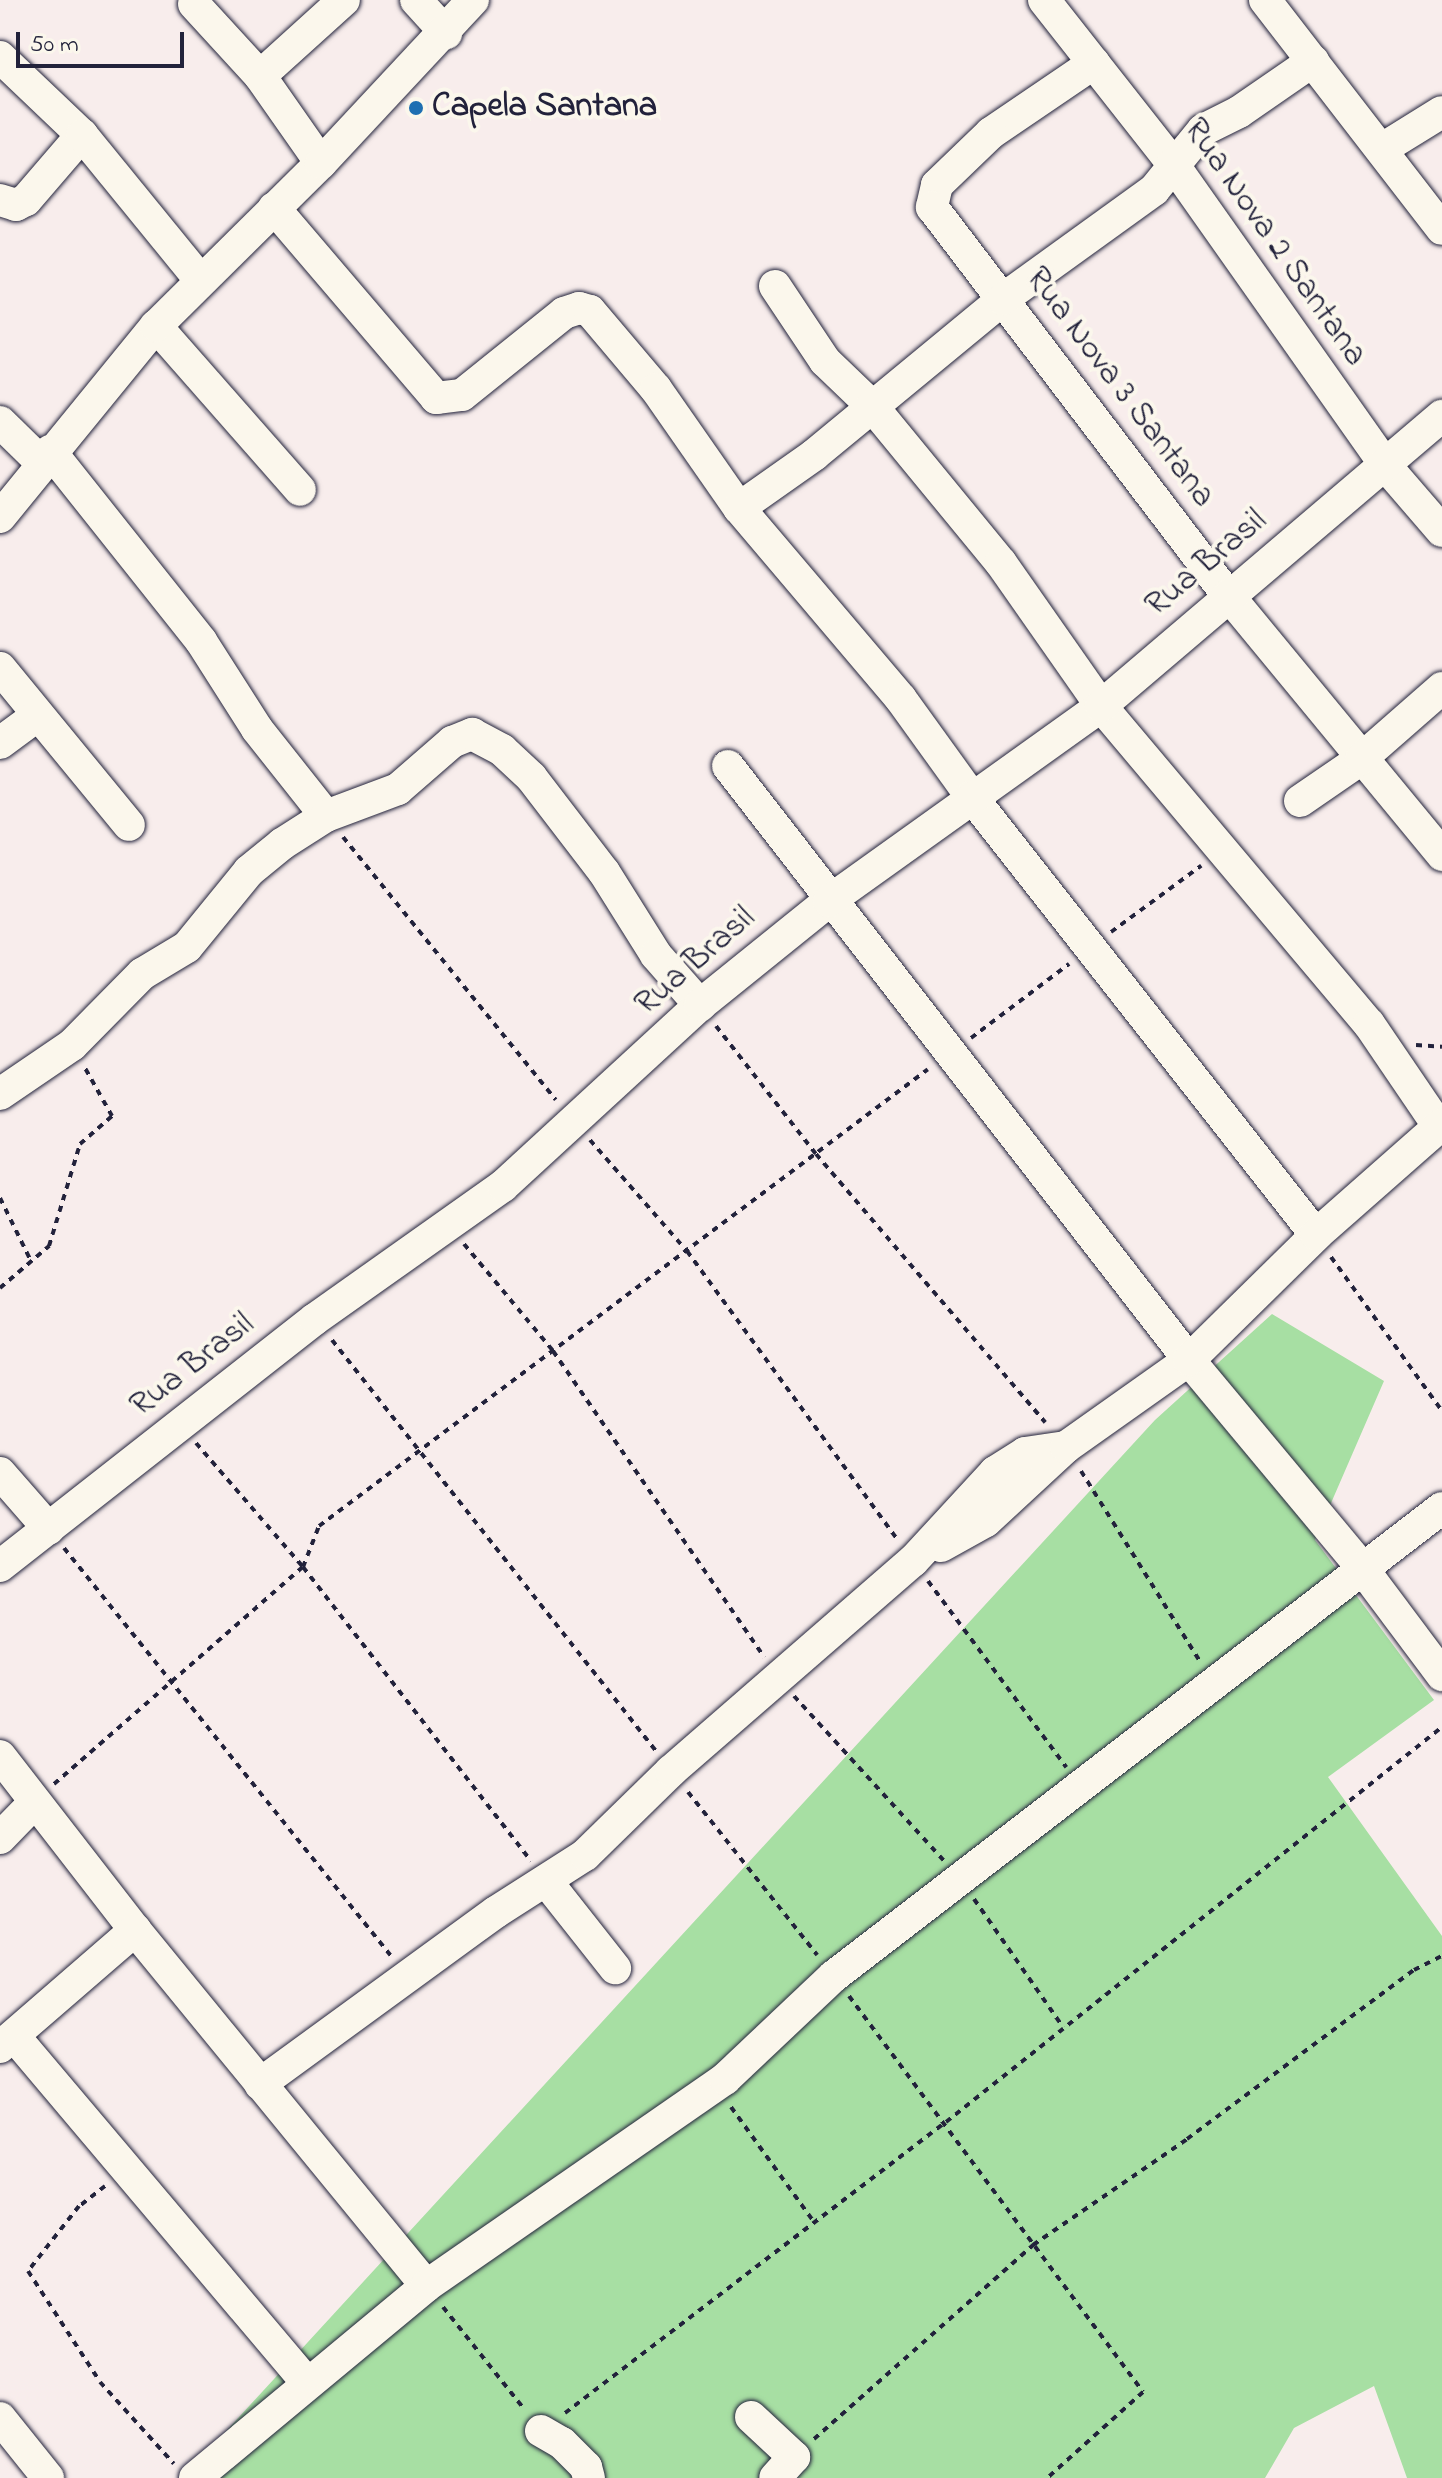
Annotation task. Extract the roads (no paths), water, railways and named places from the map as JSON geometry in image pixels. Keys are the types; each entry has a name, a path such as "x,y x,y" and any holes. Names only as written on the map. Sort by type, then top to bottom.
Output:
{"street":[{"path":"260,76 344,0"},
{"path":"416,0 446,33"},
{"path":"0,517 46,456 156,326 321,163 446,33 473,0"},
{"name":"Rua Nova 2 Santana","path":"1044,0 1173,164 1385,465 1442,531"},
{"path":"1265,0 1442,229"},
{"path":"194,4 260,76 321,163"},
{"path":"0,58 82,135 201,281"},
{"path":"739,508 872,406 1003,299 1154,190 1203,130 1239,112 1313,61"},
{"name":"Rua Nova 3 Santana","path":"1094,63 991,133 959,162 933,196 932,207 1228,595 1442,855"},
{"path":"1382,149 1442,112"},
{"path":"0,200 16,205 26,200 82,135"},
{"path":"274,208 436,398 462,395 564,313 579,308 590,311 656,389 739,508 824,603 971,796 1316,1235"},
{"path":"260,2084 410,1979 496,1912 547,1882 606,1837 671,1771 781,1681 913,1561 1009,1461 1066,1447 1189,1360 1316,1235 1441,1125 1369,1024 1101,706 1001,563 872,406 825,361 775,286"},
{"path":"156,326 300,490"},
{"name":"Rua Brasil","path":"0,1566 315,1319 449,1227 574,1122 700,1005 829,901 971,796 1101,706 1442,416"},
{"path":"0,422 46,456 201,641 257,729 326,816"},
{"path":"0,668 129,825"},
{"path":"1300,801 1361,759 1442,688"},
{"path":"0,743 38,715"},
{"path":"0,1094 72,1045 142,974 187,947 249,871 326,816 398,789 452,742 480,736 531,777 604,872 656,955 700,1005"},
{"path":"728,766 829,901 952,1051 1189,1360 1362,1568 1442,1675"},
{"path":"0,1473 49,1529"},
{"path":"186,2473 426,2286 715,2085 834,1976 1442,1508"},
{"path":"0,1756 135,1930 426,2286"},
{"path":"0,1838 35,1802"},
{"path":"547,1882 615,1968"},
{"path":"135,1930 7,2041 127,2169 306,2382"},
{"path":"751,2417 784,2468"},
{"path":"0,2418 48,2478"},
{"path":"541,2431 562,2443 586,2467 589,2478"}],"place":[{"name":"Capela Santana","path":"416,108"}]}
